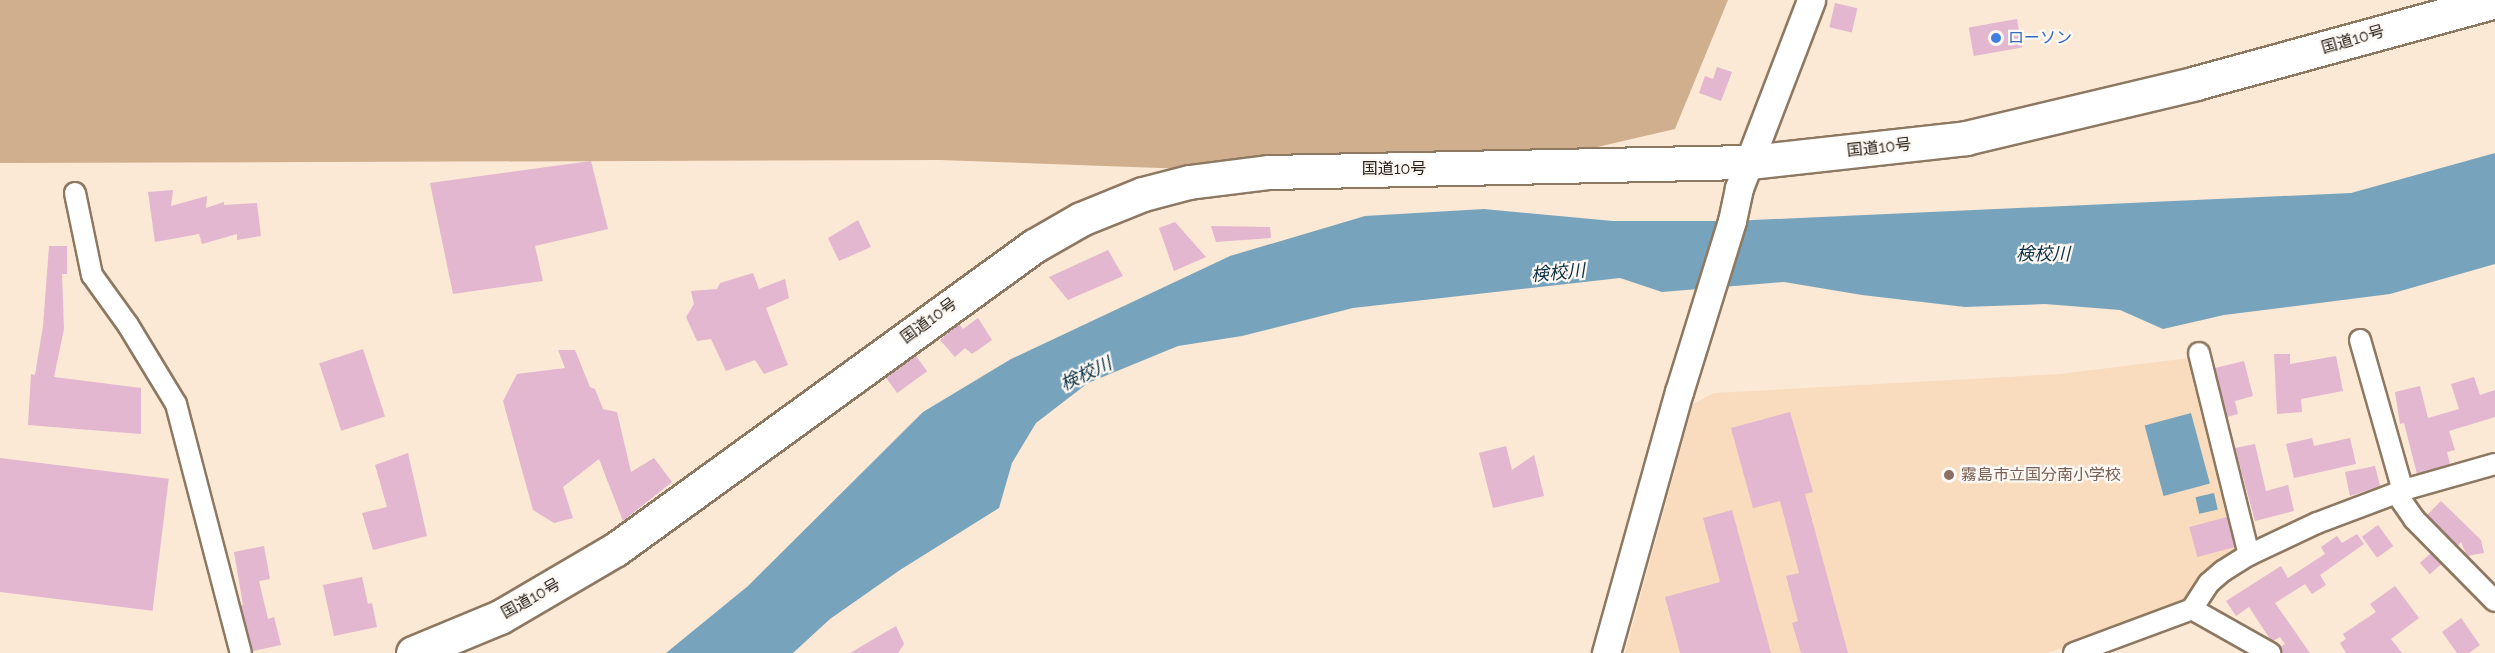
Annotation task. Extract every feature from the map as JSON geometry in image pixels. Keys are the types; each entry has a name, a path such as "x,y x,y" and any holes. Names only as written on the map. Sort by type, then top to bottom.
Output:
{"highway":[{"name":"国道10号","path":"413,653 500,617 615,549 1034,246 1081,219 1143,194 1189,182 1246,174 1307,170 1517,168 1744,175 1966,138 2208,80 2495,1"}],"main road":[{"path":"1606,653 1679,392 1744,175 1811,0"}],"street":[{"path":"75,193 92,275 128,324 176,404 241,653"},
{"path":"2360,340 2399,492 2414,519 2495,602"},
{"path":"2199,353 2249,555"},
{"path":"2074,653 2192,609 2216,576 2249,555 2317,523 2399,492 2495,464"},
{"path":"2192,609 2270,653"}],"shaded area":[{"path":"0,0 1728,0 1675,129 1580,151 1269,172 940,160 0,163"},
{"name":"霧島市立国分南小学校","path":"2198,357 2241,545 2201,589 2179,605 2048,653 1625,653 1693,404 1714,393 2060,374"}],"water":[{"name":"検校川","path":"2495,153 2495,264 2390,294 2224,315 2163,329 2120,310 2045,304 1965,307 1862,295 1784,282 1662,292 1620,278 1353,308 1242,336 1178,346 1088,383 1036,423 1012,463 999,508 900,570 830,619 793,653 666,653 748,586 923,412 1011,359 1230,256 1365,216 1484,209 1613,221 1732,221 2351,193"},
{"path":"2191,413 2210,484 2164,496 2145,425"},
{"path":"2214,493 2218,510 2199,514 2195,497"}],"building":[{"path":"1835,3 1857,8 1852,33 1829,27"},
{"name":"ローソン","path":"2017,19 2022,48 1974,56 1969,28"},
{"path":"1717,67 1732,72 1721,101 1699,93 1705,76 1713,79"},
{"path":"591,161 608,229 535,246 543,281 453,294 430,183"},
{"path":"173,190 171,206 207,196 206,208 224,202 224,205 257,203 261,236 237,240 237,234 202,244 199,234 155,242 148,192"},
{"path":"858,220 871,247 839,261 828,238"},
{"path":"1175,222 1206,257 1174,271 1159,228"},
{"path":"1211,226 1270,227 1271,238 1216,242"},
{"path":"49,246 67,246 67,274 62,274 64,329 54,377 141,388 141,434 28,425 31,374 35,375 43,326"},
{"path":"1108,250 1123,276 1068,300 1049,277"},
{"path":"753,273 759,289 785,279 789,298 766,308 788,365 764,374 755,360 726,371 711,339 697,341 686,317 694,304 691,291 717,289 720,283"},
{"path":"978,318 992,340 972,354 965,348 955,357 940,340 959,324 963,329"},
{"path":"363,349 385,417 341,431 319,363"},
{"path":"558,350 575,350 590,387 595,389 603,409 617,412 631,472 654,458 672,482 623,521 599,459 563,487 573,518 554,523 533,510 503,401 517,374 565,368"},
{"path":"2274,354 2290,354 2290,364 2336,356 2343,391 2301,399 2302,412 2277,414"},
{"path":"916,356 927,371 897,393 886,378"},
{"path":"2244,361 2253,396 2235,401 2238,414 2227,417 2215,368"},
{"path":"2474,377 2480,395 2495,390 2495,417 2449,431 2455,450 2447,452 2450,464 2417,474 2404,423 2400,424 2395,392 2420,386 2428,418 2459,409 2451,384"},
{"path":"1790,412 1813,492 1805,494 1848,653 1801,653 1792,623 1798,621 1786,576 1799,573 1780,501 1753,508 1731,428"},
{"path":"2312,438 2314,446 2350,438 2356,464 2294,478 2286,444"},
{"path":"2255,444 2266,491 2288,485 2294,511 2255,521 2235,448"},
{"path":"1506,446 1512,470 1534,455 1544,496 1493,508 1479,453"},
{"path":"408,453 427,536 373,550 362,513 387,507 375,465"},
{"path":"0,458 169,479 153,611 0,592"},
{"path":"2375,466 2380,486 2350,496 2345,472"},
{"path":"2441,501 2481,540 2484,553 2467,556 2461,542 2458,546 2427,515"},
{"path":"1732,510 1771,653 1680,653 1665,597 1720,582 1703,518"},
{"path":"2227,517 2235,547 2197,557 2189,527"},
{"path":"2378,525 2393,546 2377,558 2362,537"},
{"path":"2357,534 2364,544 2320,575 2326,585 2312,594 2305,584 2275,603 2310,653 2282,653 2280,647 2285,644 2280,637 2273,641 2270,639 2249,607 2236,616 2226,601 2281,566 2288,578 2325,554 2321,547 2337,536 2342,543"},
{"path":"264,546 270,579 259,581 268,619 274,617 281,645 253,651 241,605 243,605 234,552"},
{"path":"2431,553 2441,564 2430,574 2420,563"},
{"path":"362,577 368,604 372,603 377,627 334,636 323,585"},
{"path":"2395,586 2419,618 2391,639 2402,653 2346,653 2340,643 2346,639 2343,634 2376,612 2370,604"},
{"path":"2461,618 2480,645 2469,653 2457,653 2442,632"},
{"path":"896,626 904,644 898,653 850,653"}],"place":[{"name":"ローソン","path":"1996,38"},
{"name":"霧島市立国分南小学校","path":"1949,475"}]}
